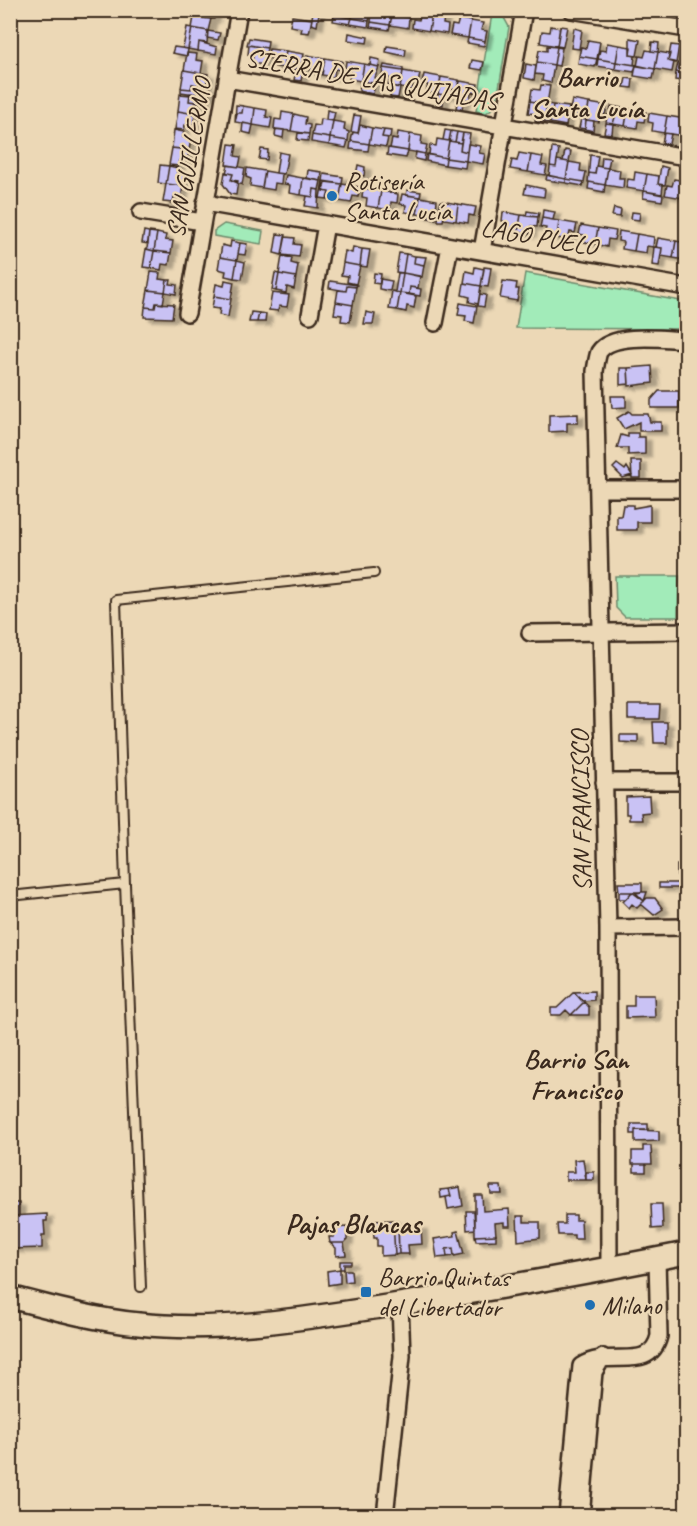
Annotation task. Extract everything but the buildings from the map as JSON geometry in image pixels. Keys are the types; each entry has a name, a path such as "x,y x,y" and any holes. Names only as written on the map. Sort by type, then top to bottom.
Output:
{"main road":[{"path":"10,1297 53,1308 138,1324 186,1326 236,1324 334,1314 400,1304 609,1269 687,1253"}],"street":[{"name":"SAN GUILLERMO","path":"187,313 239,10"},
{"path":"482,251 524,10"},
{"path":"571,10 687,29"},
{"name":"SIERRA DE LAS QUIJADAS","path":"227,79 687,157"},
{"name":"LAGO PUELO","path":"205,203 687,287"},
{"path":"141,212 202,222"},
{"path":"310,315 326,224"},
{"path":"435,323 450,246"},
{"name":"SAN FRANCISCO","path":"609,1269 608,928 595,371 599,352 613,342 633,338 687,340"},
{"path":"598,489 687,489"},
{"path":"530,633 687,632"},
{"path":"604,782 687,782"},
{"path":"608,928 687,927"},
{"path":"567,1515 581,1366 603,1357 649,1356 656,1348 659,1336 657,1259"},
{"path":"385,1515 402,1356 400,1304"},
{"path":"581,1515 594,1372 603,1357"}],"lane":[{"path":"141,1287 124,884 117,600 374,573"},
{"path":"10,896 124,884"}],"green space":[{"path":"492,14 503,16 509,27 496,106 486,113 476,111"},
{"path":"224,224 263,231 261,244 214,236 214,231"},
{"path":"525,273 686,302 686,329 516,328"},
{"path":"615,576 679,576 678,617 625,617 616,608"}],"place":[{"name":"Rotisería Santa Lucía","path":"332,196"},
{"name":"Barrio Quintas del Libertador","path":"366,1292"},
{"name":"Milano","path":"590,1305"}],"district":[{"name":"Barrio Santa Lucía","path":"587,92"},
{"name":"Barrio San Francisco","path":"576,1074"},
{"name":"Pajas Blancas","path":"353,1223"}]}
